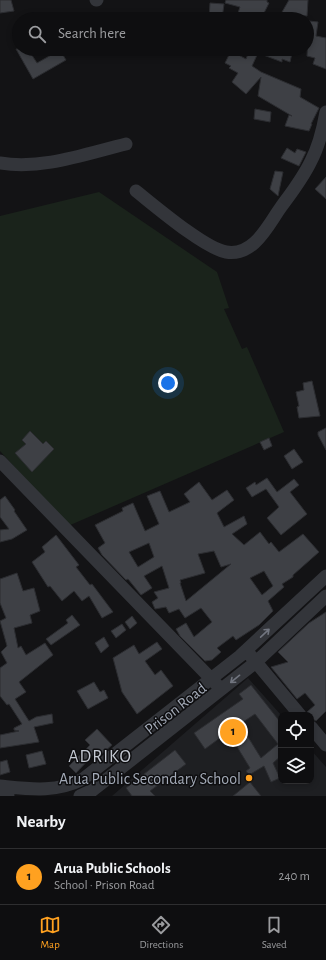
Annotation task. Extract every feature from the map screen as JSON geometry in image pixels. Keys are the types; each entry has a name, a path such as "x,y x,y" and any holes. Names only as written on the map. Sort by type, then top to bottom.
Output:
{"street":[{"path":"136,191 211,246 226,252 246,249 261,237 312,161 322,133 326,112"},
{"path":"0,163 21,166 50,162 78,157 126,144"},
{"path":"0,461 221,689"},
{"name":"Prison Road","path":"0,786 51,790 73,784 83,779 211,680 246,650 326,576"},
{"name":"Prison Road","path":"80,796 93,790 256,662 326,596"},
{"path":"246,650 298,712"},
{"path":"314,731 326,745"},
{"path":"0,795 8,796"}],"shaded area":[{"path":"99,192 217,272 229,308 224,309 242,349 247,347 284,432 68,526 0,451 0,216"},
{"path":"248,678 278,712 278,784 314,784 314,753 326,767 326,796 112,796"}],"building":[{"path":"0,0 11,0 14,11 0,13"},
{"path":"226,0 267,0 269,3 264,12 238,12 240,7 225,3"},
{"path":"289,0 308,0 307,12 282,12"},
{"path":"210,3 224,4 223,12 209,12"},
{"path":"314,22 318,22 316,36 326,38 326,69 313,64 315,58 307,56 314,56"},
{"path":"20,56 32,56 37,63 49,56 64,56 66,60 33,79"},
{"path":"228,56 240,56 246,59 247,56 257,56 252,66 261,72 301,89 300,97 319,108 309,131 285,126 289,115 292,116 258,96 261,77 246,94 232,82 238,73 229,68 231,66 225,63"},
{"path":"266,56 291,56 290,62 282,59 282,62"},
{"path":"255,109 271,112 270,122 254,119"},
{"path":"287,148 295,153 297,149 306,152 299,166 281,158"},
{"path":"275,171 283,172 278,196 270,189"},
{"path":"326,177 326,199 315,189"},
{"path":"312,381 320,416 299,418 297,407 299,406 296,392 304,390 303,383"},
{"path":"326,428 326,450 318,435 318,432"},
{"path":"30,431 43,444 46,441 54,449 32,472 15,453 26,444 22,440"},
{"path":"269,438 272,446 264,450 260,442"},
{"path":"294,449 303,462 292,469 284,456"},
{"path":"267,478 277,492 294,479 299,485 290,492 307,514 281,535 267,518 279,507 266,489 252,497 246,488 255,482 256,485"},
{"path":"199,482 212,500 227,490 234,500 217,513 224,527 244,516 247,524 232,534 244,545 260,532 269,544 271,542 279,552 303,534 319,552 293,575 293,577 282,584 284,587 268,601 273,611 259,625 236,640 233,636 217,648 221,652 212,660 205,661 180,636 176,629 186,623 194,637 212,622 201,608 185,618 179,609 169,613 166,607 155,609 152,602 158,598 154,592 169,588 162,566 144,576 152,588 141,595 128,579 126,580 102,555 98,548 105,543 95,525 123,511 122,508 133,503 145,531 159,524 147,496 160,491 169,512 190,502 184,494","holes":["149,543 154,557 138,567 129,552","214,551 221,567 231,564 186,601 180,580 205,573 198,554","264,571 273,586 262,595 250,578"]},
{"path":"5,496 27,530 12,539 0,542 0,530 9,529 0,517 0,500"},
{"path":"56,535 79,565 76,567 90,585 92,584 113,612 102,618 89,596 82,601 74,591 62,601 50,586 48,587 32,562 45,552 42,547"},
{"path":"17,573 23,591 34,588 40,611 30,615 32,623 14,628 18,648 21,646 26,655 45,643 53,655 19,682 26,692 15,699 29,721 36,717 52,714 53,723 34,727 39,742 0,748 0,735 19,731 14,730 14,728 22,724 9,704 7,705 0,696 0,668 7,663 1,652 7,646 0,621 6,618 0,603 0,579"},
{"path":"326,612 326,711 316,721 314,720 314,712 307,712 315,705 305,693 297,699 271,667 288,662 278,652 309,623"},
{"path":"72,615 80,625 51,645 46,639 68,623 66,620"},
{"path":"132,616 137,623 130,629 125,622"},
{"path":"122,624 126,630 116,638 111,631"},
{"path":"104,637 109,646 101,653 95,643"},
{"path":"157,642 162,649 145,661 155,675 161,670 173,686 137,714 122,692 113,658 134,645 139,654"},
{"path":"94,682 100,692 104,690 108,698 88,709 77,691"},
{"path":"251,685 278,719 278,744 278,748 278,759 273,763 278,774 278,779 271,782 264,766 249,775 246,771 250,768 228,732 205,749 194,733 243,699 239,694","holes":["255,714 278,744 261,758 240,724"]},
{"path":"97,729 112,745 97,758 94,754 76,773 69,766 90,745 85,740"},
{"path":"175,750 186,764 150,791 155,796 132,796 126,788"},
{"path":"42,751 46,764 29,768 26,755"},
{"path":"7,760 10,772 0,775 0,762"},
{"path":"250,782 261,796 233,796"}],"place":[{"name":"Arua Public Schools","path":"233,732"},
{"name":"Arua Public Secondary School","path":"249,778"}],"district":[{"name":"ADRIKO","path":"100,756"}]}
